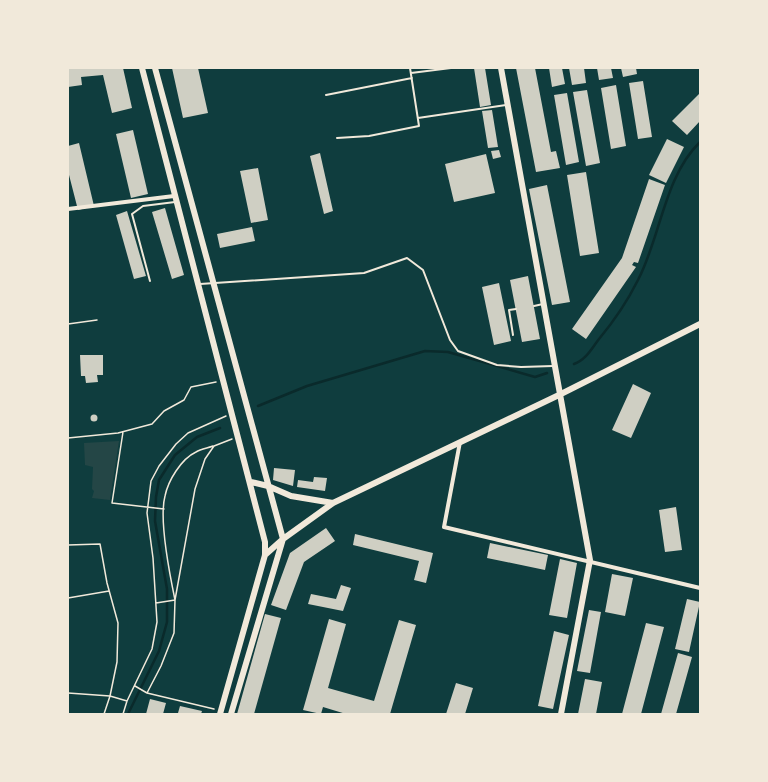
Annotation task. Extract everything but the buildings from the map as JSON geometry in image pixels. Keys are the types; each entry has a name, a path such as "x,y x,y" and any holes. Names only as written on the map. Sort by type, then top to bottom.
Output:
{"main road":[{"path":"142,68 175,199 251,482 265,542 265,555 220,712"},
{"path":"155,68 283,539 231,714"},
{"path":"501,68 590,560 561,714"},
{"path":"265,555 283,539 333,503 560,394 700,324"},
{"path":"251,482 268,486 291,496 333,503"}],"street":[{"path":"68,209 175,199"},
{"path":"460,442 444,527 590,560 700,588"}],"lane":[{"path":"337,138 369,136 419,126 410,68"},
{"path":"411,74 451,68"},
{"path":"326,95 412,78"},
{"path":"418,118 508,104"},
{"path":"150,281 132,214 143,206 175,199"},
{"path":"199,284 364,273 407,258 423,270 450,340 458,351 497,365 522,367 555,365"},
{"path":"534,306 544,304"},
{"path":"513,335 509,310 516,309"}],"path":[{"path":"68,324 97,320"},
{"path":"68,438 123,432 152,424 164,411 184,400 191,387 224,381"},
{"path":"123,714 126,701 135,686 152,649 157,622 148,508 151,481 159,466 176,444 188,433 233,414"},
{"path":"123,432 112,502 164,509"},
{"path":"175,600 168,554 164,496 170,482 184,461 195,452 239,437"},
{"path":"147,692 161,666 174,633 175,600 195,489 205,458 214,446"},
{"path":"68,545 100,544 109,591 118,623 117,662 110,696 104,714"},
{"path":"68,598 109,591"},
{"path":"156,603 175,600"},
{"path":"135,686 147,692 220,712"},
{"path":"68,693 110,696 126,701"}],"shaded area":[{"path":"119,441 110,500 92,498 94,491 92,489 93,467 85,465 84,443"}],"waterway":[{"path":"574,364 582,360 588,353 615,318 630,295 646,263 664,208 678,172 688,156 700,142"},
{"path":"258,406 307,386 425,351 448,352 535,377 547,373"},
{"path":"128,714 159,651 167,622 167,589 155,521 156,497 159,480 175,455 197,437 220,428"}]}
